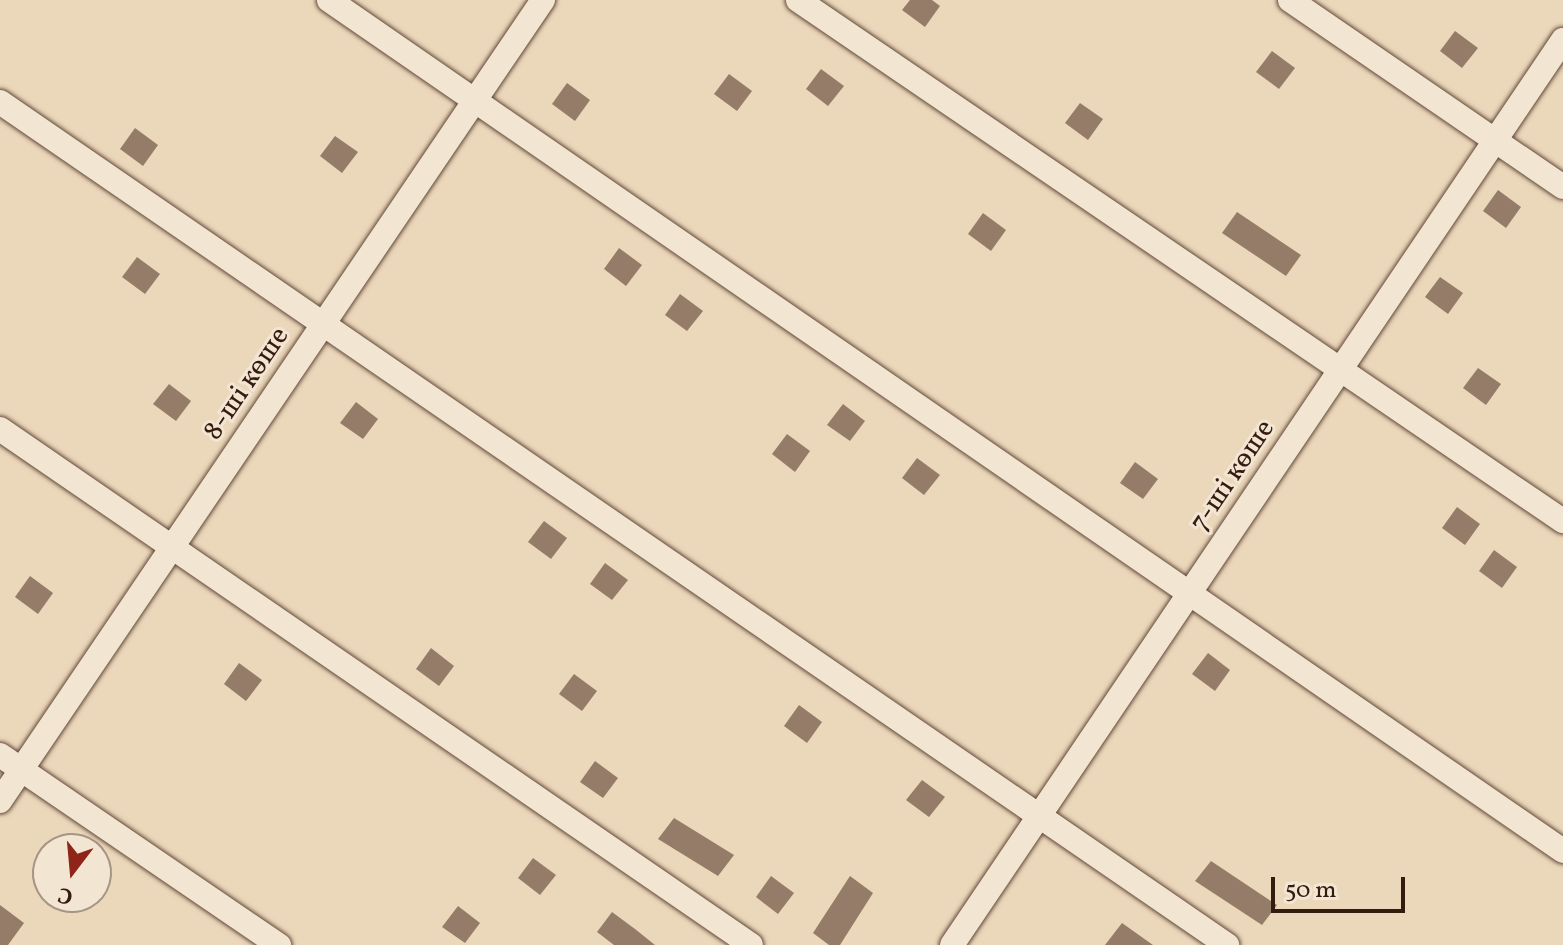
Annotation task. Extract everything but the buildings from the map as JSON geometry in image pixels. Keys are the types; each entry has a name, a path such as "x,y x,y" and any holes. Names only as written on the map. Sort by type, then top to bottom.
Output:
{"lane":[{"path":"329,0 1563,851"},
{"name":"8-ші көше","path":"0,801 543,0"},
{"path":"798,0 1563,521"},
{"path":"1290,0 1563,187"},
{"name":"7-ші көше","path":"952,945 1040,819 1190,591 1563,40"},
{"path":"0,102 326,322 1040,819 1227,945"},
{"path":"0,429 174,545 751,945"},
{"path":"0,755 279,945"}]}
